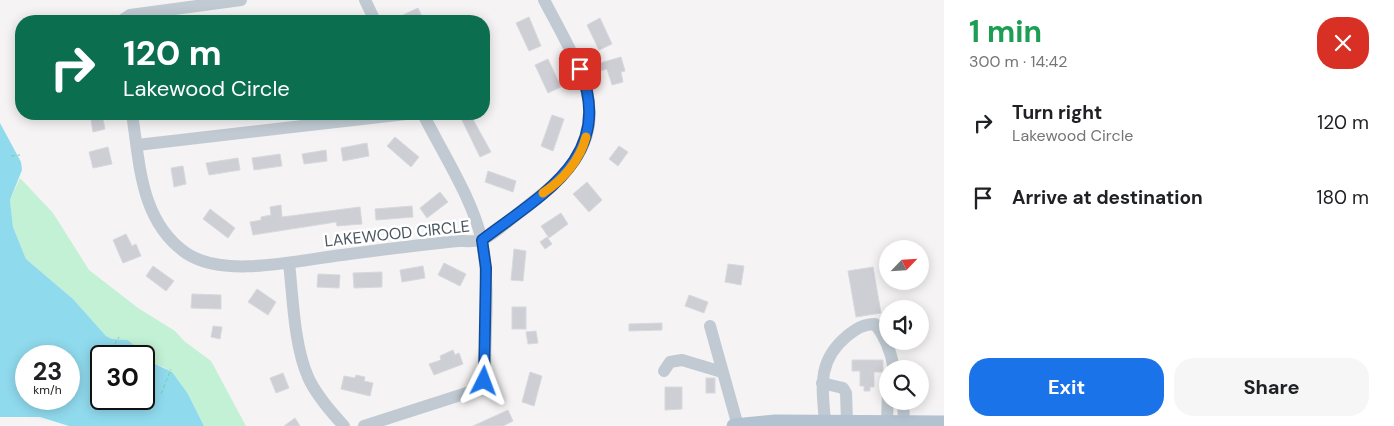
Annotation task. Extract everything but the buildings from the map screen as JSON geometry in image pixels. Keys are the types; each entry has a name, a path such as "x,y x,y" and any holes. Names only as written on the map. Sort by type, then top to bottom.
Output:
{"main road":[{"path":"737,426 825,422 944,423"}],"street":[{"path":"144,15 241,0"},
{"path":"365,0 372,15"},
{"name":"LAKEWOOD CIRCLE","path":"133,120 145,192 152,215 167,235 186,253 202,261 226,265 290,263 482,240 558,181 576,160 586,139 589,104 584,80 544,0"},
{"path":"137,145 354,120"},
{"path":"364,426 473,391 482,385 485,375 486,268 482,240 473,215 426,120"},
{"path":"290,263 304,368 320,398 344,426"},
{"path":"825,422 822,383 825,364 839,344 866,324 875,324 882,332 892,360"},
{"path":"710,326 737,426"},
{"path":"664,371 670,362 682,360 722,372"},
{"path":"822,383 843,388 846,393 847,422"},
{"path":"881,423 884,410"},
{"path":"903,410 904,422"}],"path":[{"path":"11,156 20,155"},
{"path":"114,345 119,337"},
{"path":"161,394 171,370"}],"green space":[{"path":"20,178 53,213 89,270 138,308 175,331 184,341 211,361 246,426 204,426 188,394 165,368 155,364 155,345 133,345 128,340 112,339 106,336 73,299 26,259 13,227 10,200"}],"water":[{"path":"0,123 21,162 22,170 10,200 13,227 26,259 73,299 106,336 112,339 128,340 133,345 90,345 90,410 155,410 155,364 172,372 188,394 204,426 69,426 40,417 0,417"}],"slow traffic":[{"path":"543,193 571,167 583,147 586,137"}],"route":[{"path":"484,381 486,268 482,240 547,191 576,160 586,139 590,116 588,92 580,69"}]}
